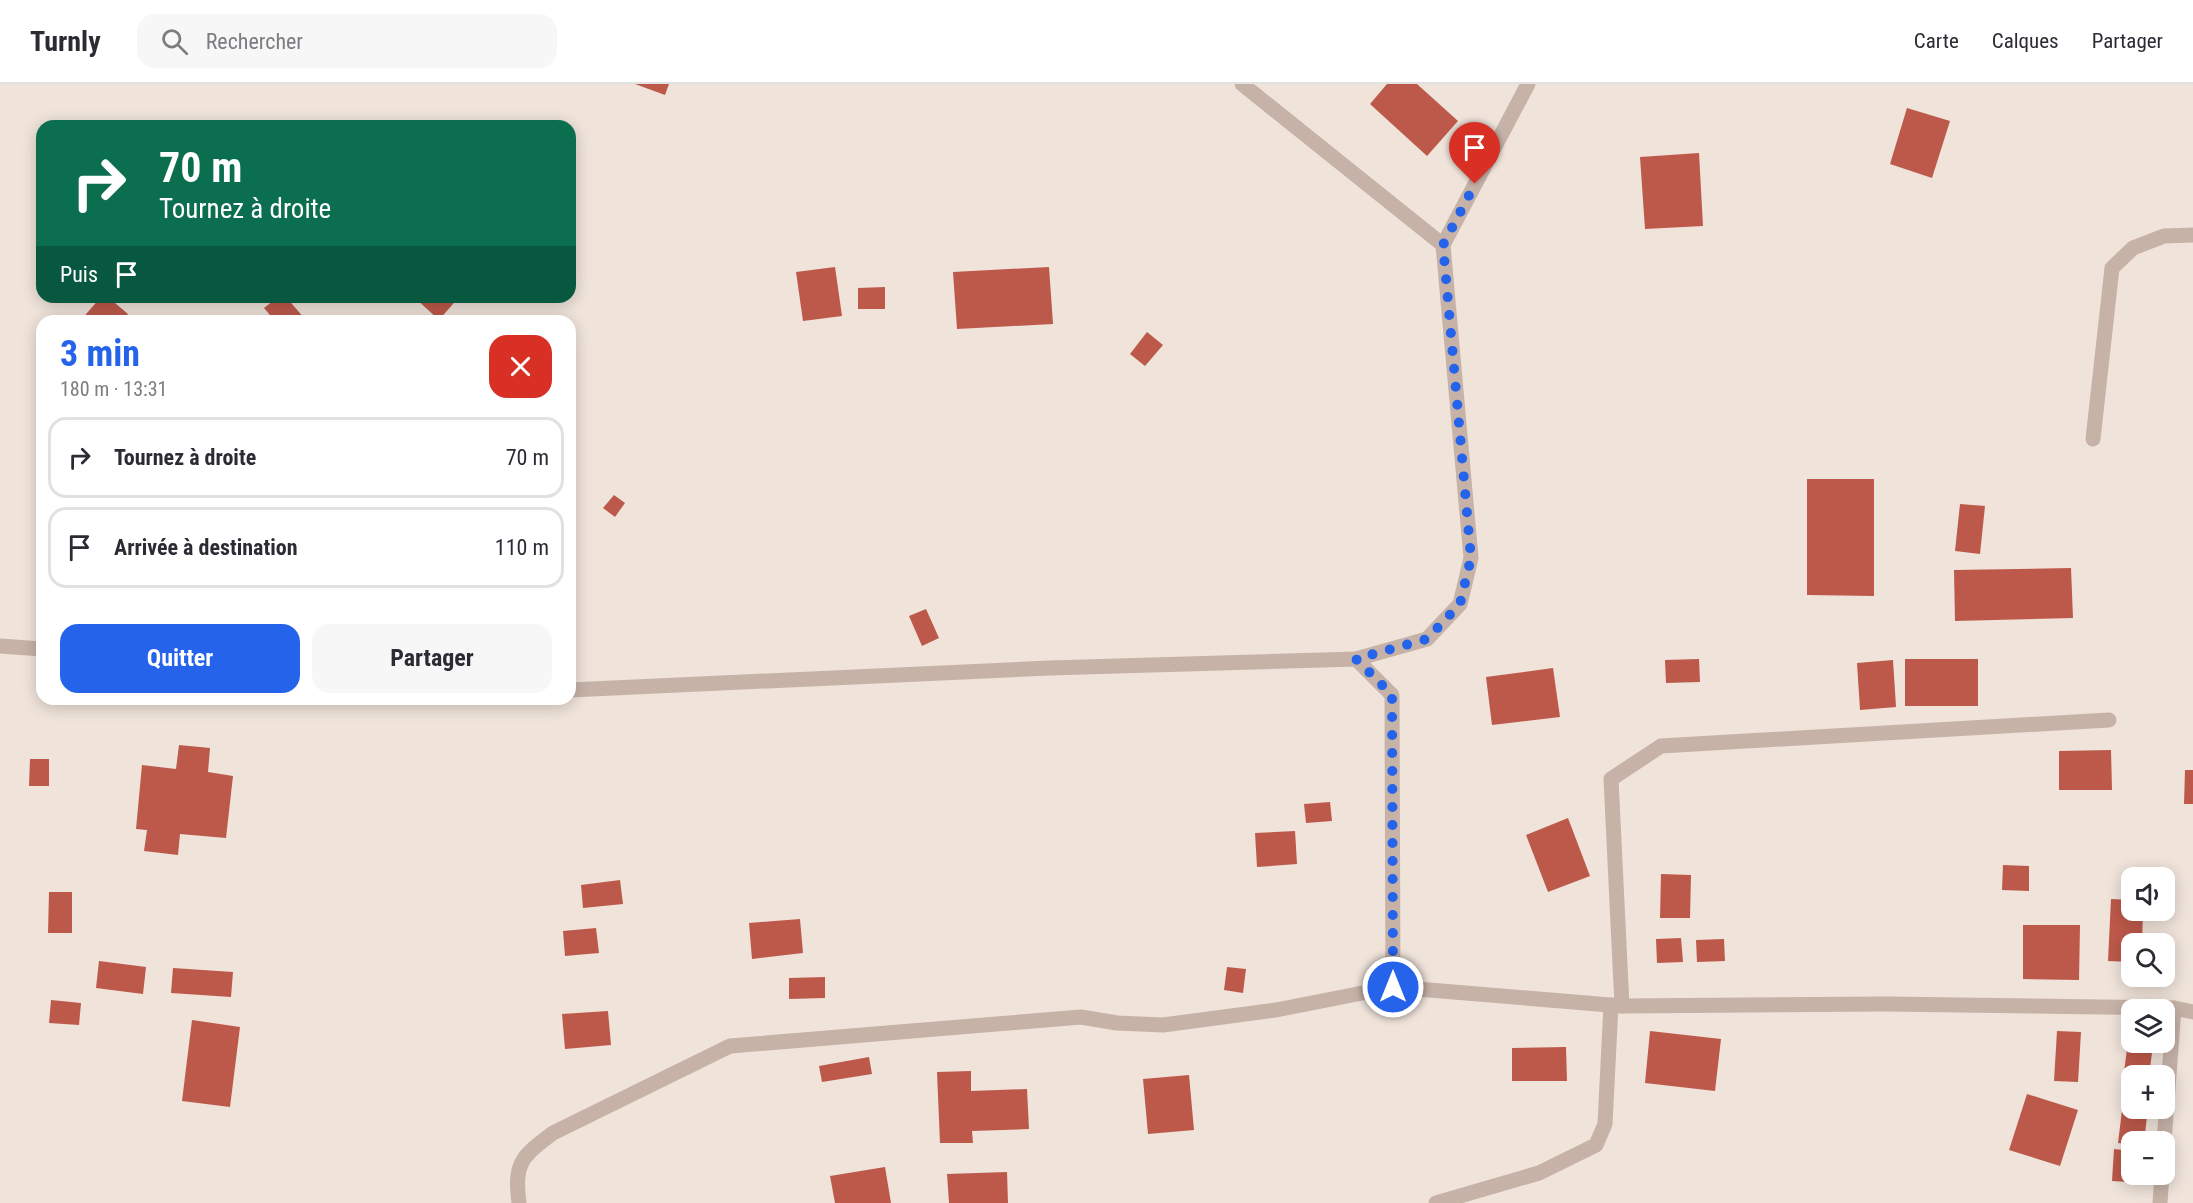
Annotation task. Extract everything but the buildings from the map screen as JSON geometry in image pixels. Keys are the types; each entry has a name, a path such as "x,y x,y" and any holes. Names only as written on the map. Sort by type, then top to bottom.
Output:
{"street":[{"path":"1242,84 1443,245"},
{"path":"576,690 1060,667 1356,659 1427,639 1460,604 1471,558 1443,245 1528,84"},
{"path":"2093,439 2112,268 2133,248 2164,236 2193,235"},
{"path":"0,646 36,649"},
{"path":"1356,659 1392,695 1393,987"},
{"path":"1436,1203 1539,1173 1596,1145 1605,1124 1617,1005 1611,779 1661,746 2109,720"},
{"path":"519,1203 516,1175 529,1151 545,1139 730,1046 1081,1017 1117,1023 1163,1025 1276,1010 1393,987 1617,1005 1886,1004 2121,1007"},
{"path":"2175,1008 2193,1012"},
{"path":"2165,1131 2171,1053"},
{"path":"2160,1203 2161,1185"}],"route":[{"path":"1393,987 1392,695 1356,659 1427,639 1460,604 1471,558 1450,299 1443,245 1475,184"}]}
